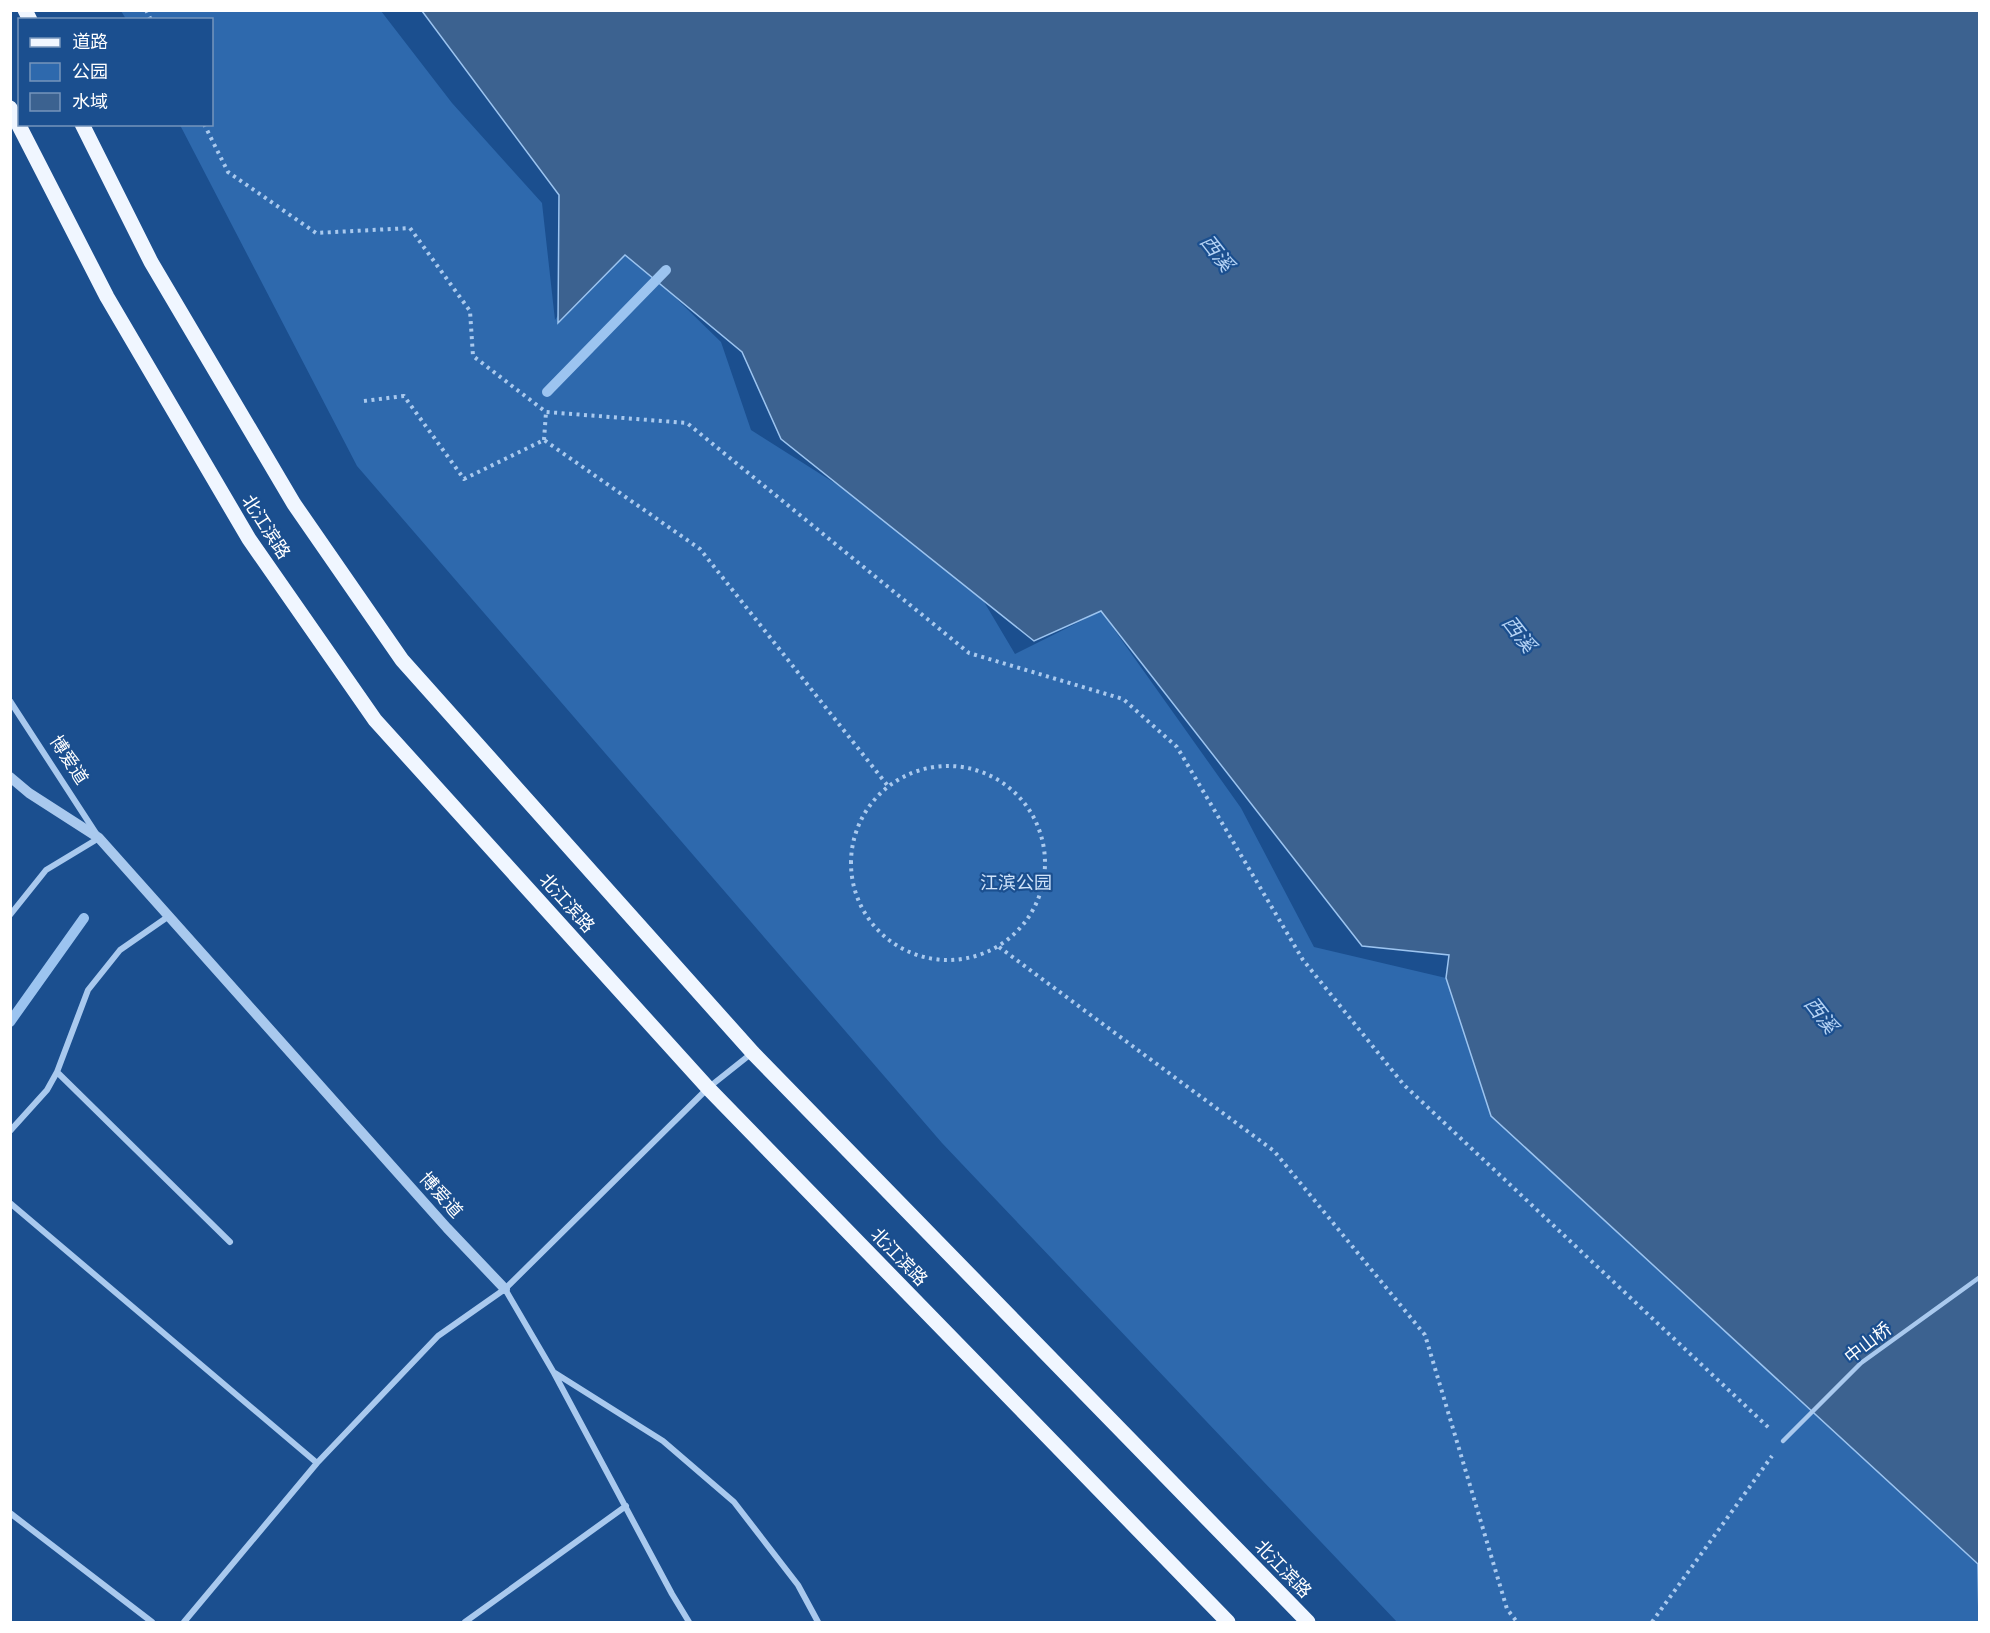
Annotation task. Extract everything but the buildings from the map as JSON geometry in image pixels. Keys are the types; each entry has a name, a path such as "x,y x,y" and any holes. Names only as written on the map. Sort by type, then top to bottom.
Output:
{"main road":[{"name":"北江滨路","path":"10,108 18,124"},
{"name":"北江滨路","path":"19,126 107,297 249,540 375,720 708,1088 1228,1623"},
{"name":"北江滨路","path":"83,126 151,262 288,494 402,660 753,1053 1308,1623"}],"street":[{"name":"博爱道","path":"10,701 99,838 447,1228 505,1289 554,1373 689,1623"},
{"name":"博爱道","path":"10,777 29,793 99,838"},
{"path":"10,915 46,870 99,838"},
{"path":"10,1131 47,1090 57,1072 88,990 120,950 169,916"},
{"path":"184,1623 317,1463 438,1336 505,1289 708,1088 753,1053"},
{"path":"57,1072 230,1242"},
{"path":"10,1203 317,1463"},
{"path":"554,1373 663,1441 734,1502 798,1585 818,1623"},
{"path":"468,1622 626,1506"},
{"path":"10,1513 152,1623"}],"lane":[{"name":"中山桥","path":"1782,1441 1861,1363 1980,1277"}],"path":[{"path":"205,126 228,172 316,233 410,228 470,311 473,356 546,412 687,423 969,653 1123,699 1177,747 1303,960 1404,1085 1782,1441 1652,1623"},
{"path":"364,401 404,396 464,479 544,440"},
{"path":"544,440 546,412"},
{"path":"544,440 700,549 888,786"},
{"path":"947,765 979,770 1007,785 1029,808 1043,836 1047,868 1040,899 1023,926 999,947 968,958 936,959 904,950 878,930 860,903 851,872 853,840 866,810 888,786 916,770 947,765"},
{"path":"999,947 1274,1151 1425,1335 1507,1610 1517,1623"}],"green space":[{"name":"江滨公园","path":"121,11 381,11 452,103 542,203 555,320 610,234 721,342 751,430 961,563 1015,654 1101,611 1241,808 1314,947 1446,978 1491,1116 1978,1564 1979,1622 1397,1622 942,1143 357,466 181,126 213,126 213,18 125,18"}],"water":[{"name":"西溪","path":"422,11 1979,11 1979,1622 1978,1564 1491,1116 1446,978 1449,955 1362,946 1101,611 1034,641 781,439 742,352 625,255 558,323 559,195"}],"waterway":[{"path":"547,392 666,270"},
{"path":"10,1022 84,918"}]}
